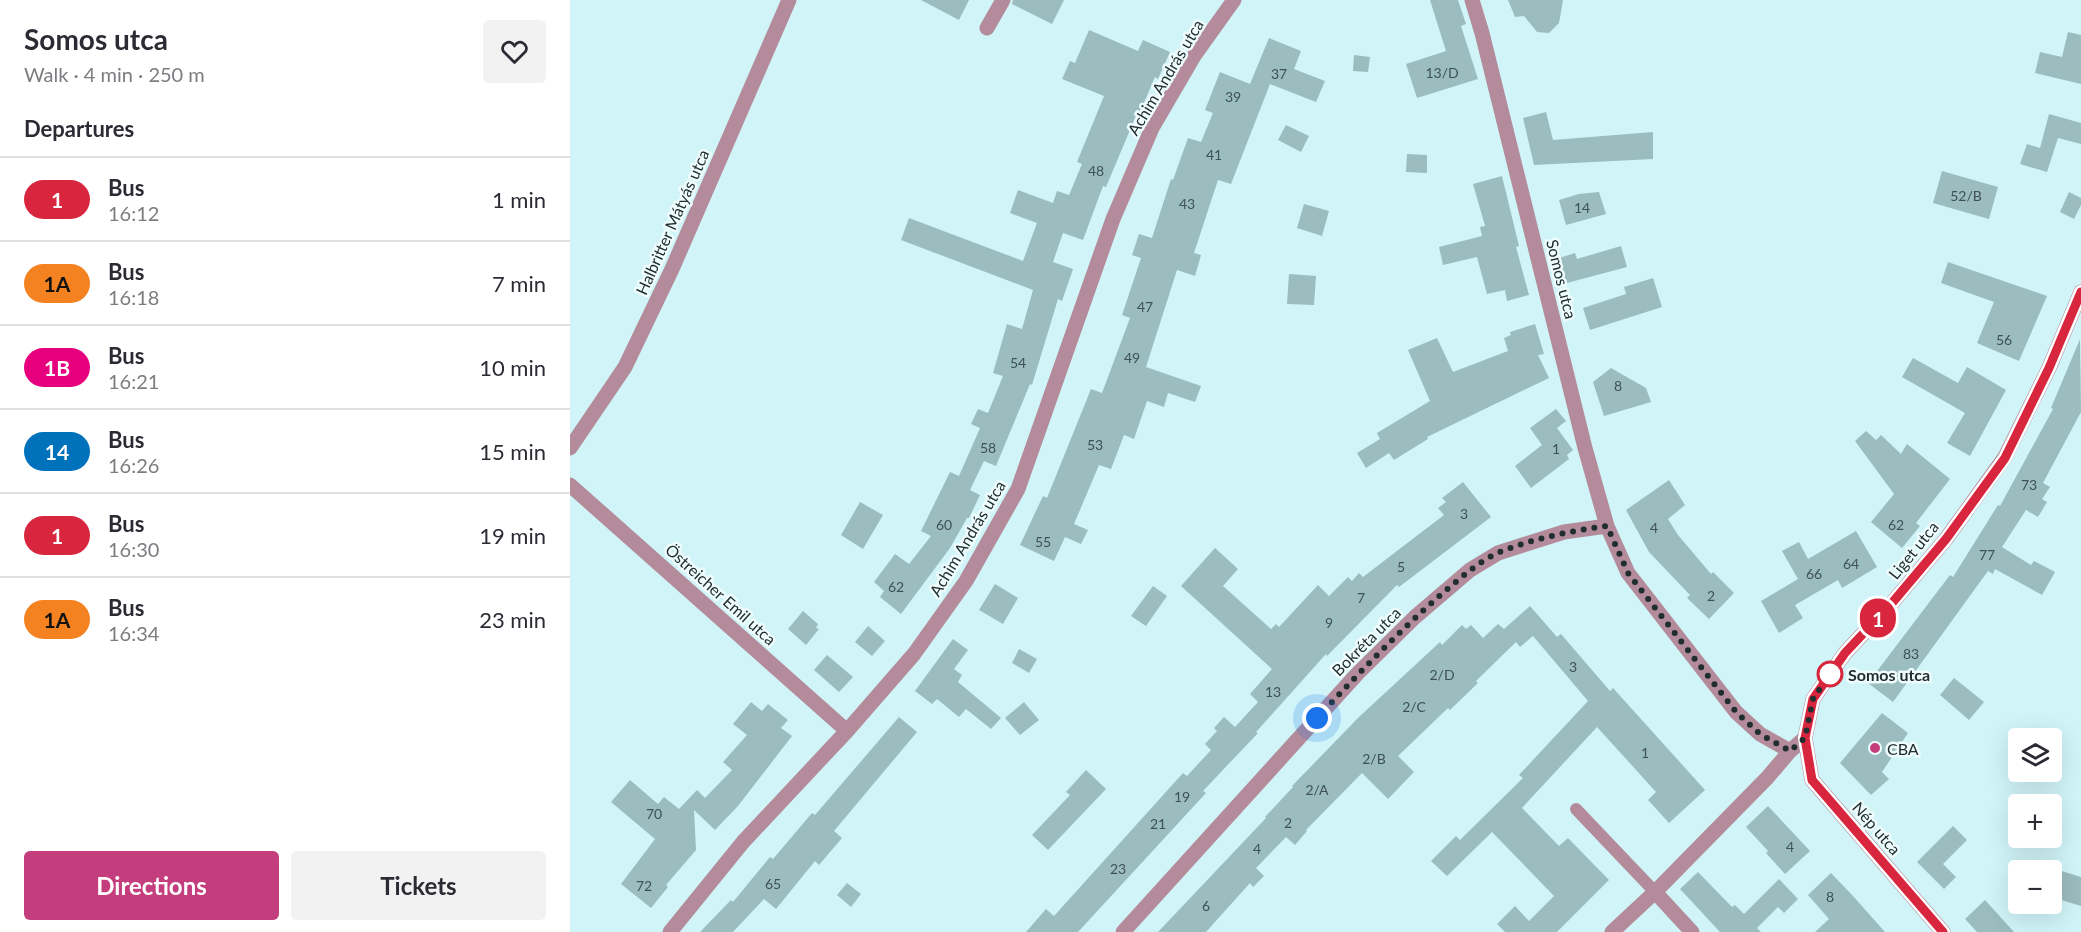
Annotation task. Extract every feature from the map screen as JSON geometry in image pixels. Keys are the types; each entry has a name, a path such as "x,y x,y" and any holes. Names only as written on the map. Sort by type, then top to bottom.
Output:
{"street":[{"name":"Halbritter Mátyás utca","path":"570,448 625,367 672,269 789,0"},
{"path":"987,28 1003,0"},
{"name":"Achim András utca","path":"670,932 743,842 847,731 914,654 966,580 1018,489 1113,219 1152,128 1194,56 1234,0"},
{"name":"Somos utca","path":"1472,0 1585,448 1607,526 1628,573 1736,712 1760,734 1790,751"},
{"name":"Liget utca","path":"1805,738 1813,699 1845,653 1892,603 1946,539 2005,458 2049,368 2081,292"},
{"name":"Östreicher Emil utca","path":"570,485 847,731"},
{"name":"Bokréta utca","path":"1123,932 1358,674 1415,617 1470,570 1498,553 1526,544 1564,532 1607,526"},
{"path":"1612,932 1805,738"},
{"name":"Nép utca","path":"1805,738 1812,780 1943,932"},
{"path":"1654,892 1692,932"}],"lane":[{"path":"1576,809 1654,892"}],"building":[{"path":"921,0 969,0 959,20"},
{"path":"1013,0 1064,0 1052,24 1012,4"},
{"path":"1430,0 1458,0 1466,24 1461,26 1478,79 1417,98 1406,64 1446,51"},
{"path":"1508,0 1563,0 1559,23 1549,33 1537,32 1524,16 1515,17"},
{"path":"1089,30 1138,51 1143,40 1170,52 1158,79 1155,77 1140,112 1138,111 1106,187 1103,186 1083,240 1063,233 1053,262 1073,269 1062,301 1058,299 1032,385 1030,384 996,466 984,461 970,490 980,495 969,518 950,548 901,614 880,597 884,591 874,582 895,554 909,564 931,536 921,531 950,472 959,476 980,428 971,424 978,409 988,413 1003,376 993,373 1007,324 1022,329 1033,290 901,240 909,218 1023,261 1037,223 1010,213 1018,190 1053,203 1057,191 1069,195 1082,164 1077,162 1104,96 1062,79 1070,61 1075,63"},
{"path":"2068,32 2081,35 2081,84 2035,73 2040,52 2062,57"},
{"path":"1269,38 1301,51 1294,69 1325,81 1316,102 1270,84 1231,184 1218,180 1194,253 1201,255 1195,276 1177,270 1146,367 1201,386 1195,402 1168,393 1164,407 1147,401 1134,439 1124,435 1111,469 1099,465 1074,524 1088,530 1081,544 1065,537 1054,561 1020,545 1043,496 1047,498 1091,389 1102,393 1130,318 1122,315 1141,258 1132,255 1139,234 1152,238 1171,179 1173,180 1188,138 1201,142 1213,113 1205,110 1220,72 1250,84"},
{"path":"1354,55 1370,57 1368,72 1353,71"},
{"path":"1546,112 1553,140 1653,132 1653,159 1534,165 1523,118"},
{"path":"2049,114 2081,123 2081,144 2058,138 2047,172 2020,164 2027,144 2040,148"},
{"path":"1286,125 1309,136 1301,152 1278,140"},
{"path":"1407,154 1427,155 1427,173 1406,172"},
{"path":"1942,171 1998,187 1989,219 1933,203"},
{"path":"1502,176 1519,246 1516,247 1529,295 1507,301 1505,290 1487,294 1477,257 1443,265 1439,247 1482,236 1480,227 1485,226 1473,184"},
{"path":"1599,192 1606,214 1566,225 1559,200 1579,194"},
{"path":"2069,192 2081,198 2081,205 2074,219 2060,212"},
{"path":"1304,204 1329,211 1322,236 1297,228"},
{"path":"1621,246 1627,267 1563,284 1556,259 1575,253 1577,259"},
{"path":"1948,262 2047,296 2019,361 1977,343 1994,302 1941,283"},
{"path":"1289,274 1316,276 1314,305 1287,304"},
{"path":"1653,278 1662,307 1590,330 1583,308 1626,294 1624,287"},
{"path":"1535,324 1544,354 1538,355 1549,378 1427,437 1428,439 1394,460 1389,453 1366,468 1357,453 1380,439 1377,433 1430,401 1408,350 1437,338 1453,372 1508,351 1504,338 1511,335 1510,332"},
{"path":"2080,339 2081,412 2043,483 2050,487 2042,499 2047,502 2038,517 2026,510 2002,547 2031,565 2034,561 2055,572 2042,595 1995,569 1993,574 1988,571 1893,702 1868,683 1950,575 1953,577 1998,505 2000,506 2053,409 2051,408"},
{"path":"1913,358 1958,383 1967,367 2006,390 1970,456 1947,443 1965,413 1902,377"},
{"path":"1611,368 1646,388 1651,402 1604,416 1593,382"},
{"path":"1556,409 1566,421 1557,428 1573,450 1567,455 1569,459 1531,488 1515,466 1542,445 1530,428"},
{"path":"1866,431 1876,440 1881,435 1901,454 1907,444 1950,479 1916,523 1920,526 1902,548 1871,522 1894,494 1855,441"},
{"path":"1669,480 1685,505 1668,519 1678,535 1711,574 1713,572 1734,593 1709,619 1687,598 1690,595 1649,552 1626,510"},
{"path":"1463,482 1491,517 1399,587 1397,585 1327,656 1326,654 1256,732 1258,733 1203,791 1206,793 1078,932 1026,932 1046,909 1054,916 1183,773 1187,776 1211,750 1205,744 1217,731 1214,728 1224,717 1235,727 1258,702 1250,694 1272,669 1181,586 1215,548 1238,569 1223,586 1271,629 1276,624 1279,627 1318,585 1329,596 1348,577 1352,581 1359,573 1363,577 1444,515 1438,508 1446,502 1442,498"},
{"path":"860,502 883,515 863,549 841,535"},
{"path":"1856,531 1877,567 1842,588 1838,580 1795,605 1803,618 1779,633 1761,601 1798,579 1782,551 1799,542 1808,559"},
{"path":"995,584 1018,598 1003,624 979,610"},
{"path":"1153,586 1167,596 1146,626 1131,616"},
{"path":"1530,606 1557,637 1561,634 1610,691 1613,688 1705,790 1669,823 1648,800 1656,792 1597,727 1522,808 1559,846 1568,838 1609,880 1557,932 1505,932 1497,924 1515,906 1529,921 1554,896 1492,832 1447,876 1431,861 1456,836 1460,840 1523,778 1519,775 1588,701 1533,636 1520,647 1516,642 1476,681 1478,683 1398,756 1414,772 1388,799 1362,773 1306,830 1295,845 1286,837 1256,868 1264,876 1253,887 1250,883 1206,932 1158,932 1266,818 1292,786 1359,717 1440,642 1442,645 1462,625 1466,629 1471,625 1483,638 1498,624 1504,629"},
{"path":"803,611 818,624 816,628 819,629 806,645 788,629"},
{"path":"868,626 885,641 872,656 855,642"},
{"path":"953,639 968,650 954,669 962,675 958,682 1001,718 991,729 966,709 959,717 937,699 932,704 915,691"},
{"path":"1019,649 1037,659 1029,673 1012,663"},
{"path":"827,655 853,677 839,692 814,670"},
{"path":"1954,678 1984,702 1969,720 1940,695"},
{"path":"751,702 762,711 768,704 788,720 781,728 792,736 738,806 715,830 694,810 696,850 666,885 668,887 651,908 621,884 655,839 611,802 630,780 658,804 664,797 679,809 697,790 705,798 732,770 723,762 747,735 733,724"},
{"path":"1024,702 1039,720 1020,735 1005,718"},
{"name":"CBA","path":"1882,713 1908,733 1882,772 1889,779 1871,795 1840,763"},
{"path":"899,717 917,732 834,831 842,838 819,865 815,861 776,909 764,899 733,932 700,932 731,900 733,902 770,857 773,859 812,813 815,815"},
{"path":"1086,770 1106,789 1048,850 1032,835 1070,795 1066,792"},
{"path":"1768,806 1810,851 1785,874 1746,827"},
{"path":"1953,826 1967,840 1943,864 1956,877 1944,889 1917,862"},
{"path":"2062,871 2081,877 2081,906 2062,900"},
{"path":"1698,872 1732,907 1735,905 1744,914 1779,879 1798,899 1784,913 1778,907 1757,928 1761,932 1720,932 1680,889"},
{"path":"1831,873 1885,932 1815,932 1829,919 1808,895"},
{"path":"847,883 861,894 851,907 837,895"},
{"path":"1985,900 2014,932 1977,932 1965,919"}],"bus line":[{"name":"1","path":"1943,932 1812,780 1805,738 1813,699 1845,653 1892,603 1946,539 2005,458 2049,368 2081,292"}],"place":[{"name":"Somos utca","path":"1830,674"},
{"name":"CBA","path":"1875,748"}],"route":[{"path":"1317,718 1415,617 1470,570 1498,553 1526,544 1564,532 1607,526 1628,573 1736,712 1760,734 1790,751 1805,738 1813,699 1834,668 1830,674"}]}
